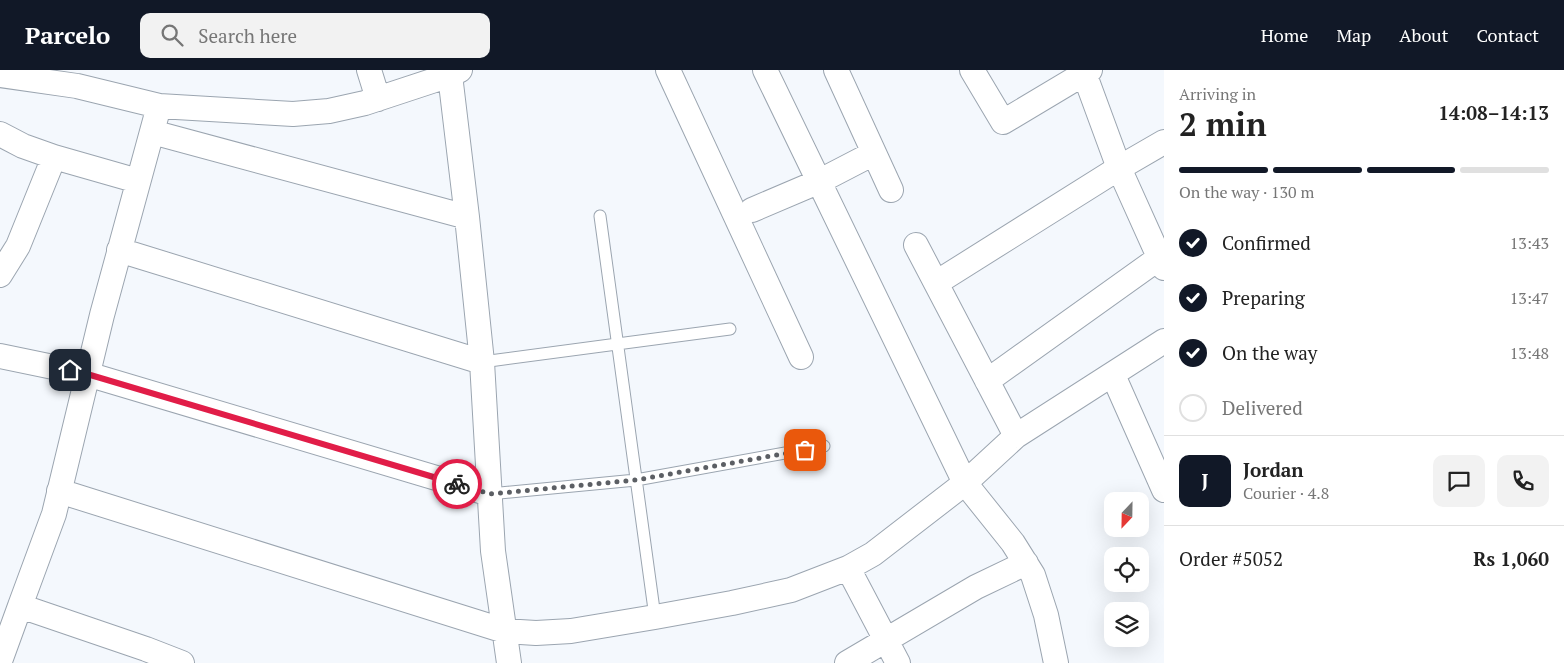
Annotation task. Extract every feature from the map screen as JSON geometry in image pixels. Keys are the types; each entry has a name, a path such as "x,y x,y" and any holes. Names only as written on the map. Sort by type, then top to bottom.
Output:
{"street":[{"path":"368,70 378,99"},
{"path":"668,70 801,356"},
{"path":"765,70 965,482 1013,543 1033,575 1046,615 1056,663"},
{"path":"836,70 891,190"},
{"path":"972,70 1002,122 1086,71 1119,168 1161,263 987,381"},
{"path":"0,75 77,86 159,106 293,114 329,111 378,99 455,73 482,362 493,551 509,663"},
{"path":"0,661 54,514 87,374 159,106"},
{"path":"152,132 467,217"},
{"path":"0,134 23,146 54,157 138,182"},
{"path":"936,283 1119,168 1164,142"},
{"path":"752,210 820,181 874,153"},
{"path":"0,275 18,246 54,157"},
{"path":"916,245 1016,436"},
{"path":"119,250 482,362"},
{"path":"59,491 505,631 536,633 571,631 732,603 791,590 848,568 873,554 965,482 1016,436 1164,341"},
{"path":"0,356 87,374 490,494"},
{"path":"1113,375 1164,490"},
{"path":"847,663 976,587 1026,563"},
{"path":"848,568 898,663"},
{"path":"20,606 143,656 182,663"}],"lane":[{"path":"600,216 656,617"},
{"path":"482,362 617,346 730,329"},
{"path":"490,494 636,480 824,446"}],"way so far":[{"path":"457,484 490,494 636,480 805,450"}],"route":[{"path":"70,370 457,484"}]}
